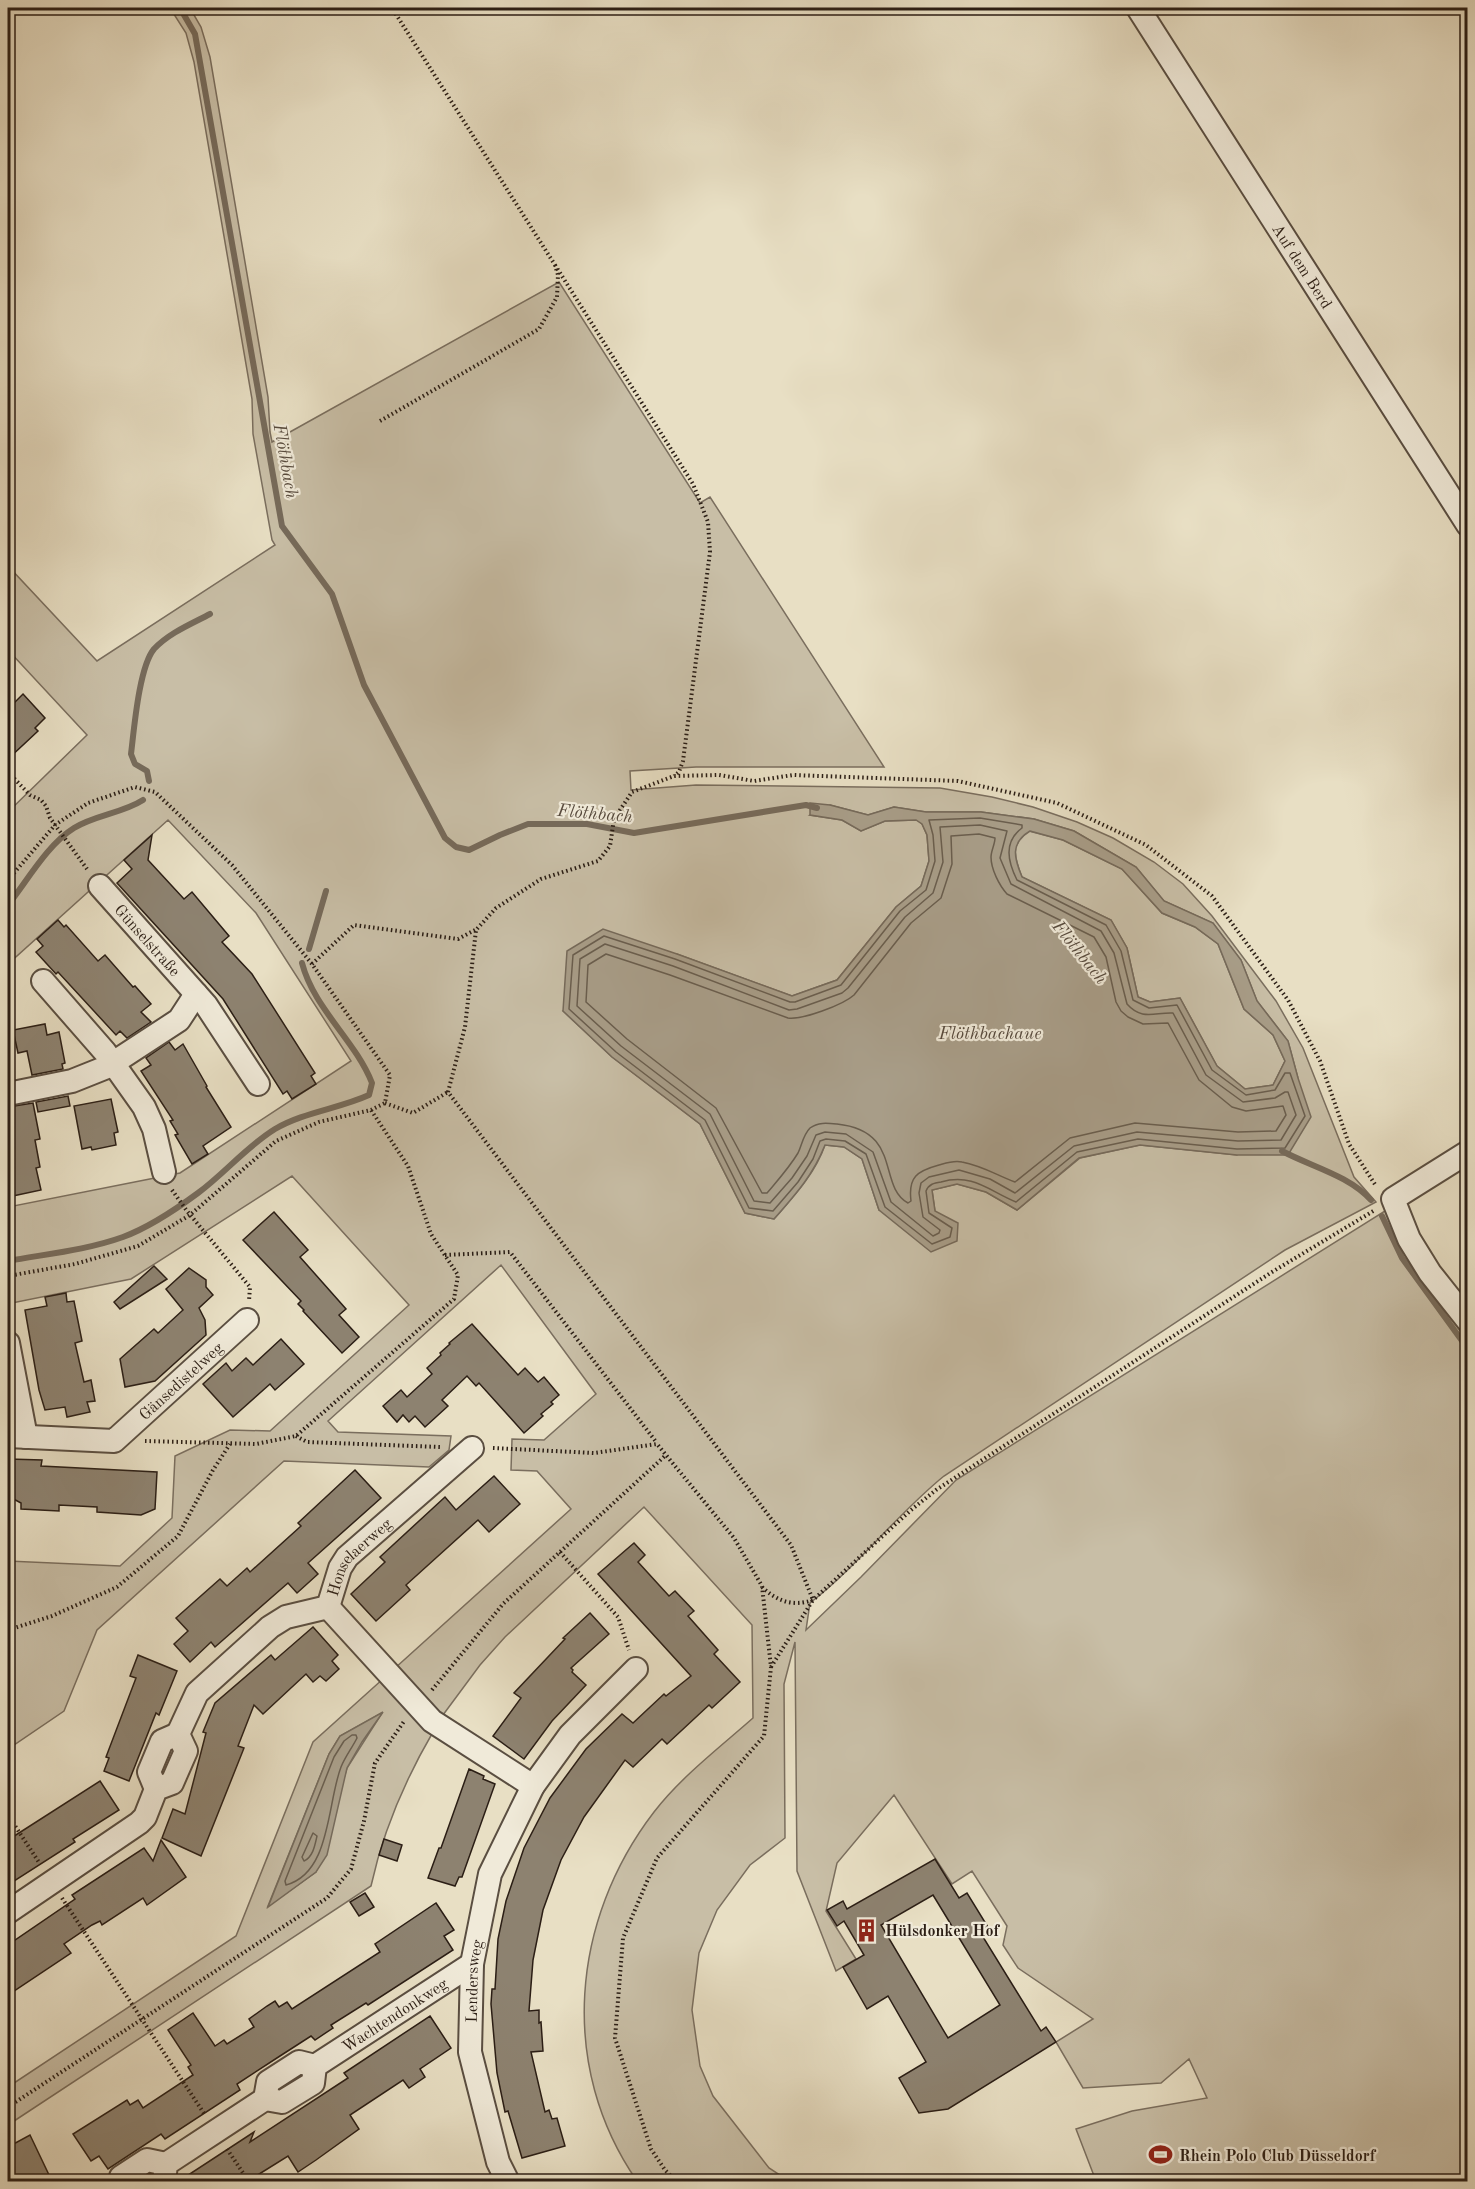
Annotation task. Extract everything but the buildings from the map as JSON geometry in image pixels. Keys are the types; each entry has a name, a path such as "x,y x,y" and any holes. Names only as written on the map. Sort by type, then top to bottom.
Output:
{"street":[{"name":"Auf dem Berd","path":"1138,8 1467,525"},
{"name":"Günselstraße","path":"100,886 211,1012 258,1084"},
{"path":"43,981 114,1064 150,1119 164,1172"},
{"path":"8,1094 78,1079 114,1064 179,1020 196,994"},
{"path":"1467,1152 1393,1199 1409,1239 1430,1273 1467,1321"},
{"name":"Gänsedistelweg","path":"114,1441 247,1320"},
{"path":"8,1343 17,1436 114,1441"},
{"name":"Honselaerweg","path":"8,1912 145,1817 156,1789 172,1783 186,1750 178,1734 197,1693 270,1627 286,1617 328,1607 340,1568 347,1557 472,1448"},
{"path":"328,1607 418,1706 442,1729 533,1786"},
{"name":"Lendersweg","path":"508,2181 498,2162 470,2052 472,1964 490,1874 533,1786 570,1736 636,1669"},
{"name":"Wachtendonkweg","path":"120,2181 121,2177 147,2160 165,2173 216,2132 265,2099 282,2102 313,2083 315,2066 472,1964"}],"path":[{"path":"312,964 354,925 458,939 476,930 496,908 541,879 598,861 610,846 614,819 633,792 674,776 679,772 683,761 710,552 708,522 693,484 392,8"},
{"path":"380,421 539,329 557,297 558,275 555,265"},
{"path":"8,772 30,795 41,800 59,830 100,886"},
{"path":"674,776 719,775 754,781 793,775 958,781 1057,803 1146,845 1212,897 1288,1000 1320,1061 1349,1144 1377,1189"},
{"path":"385,1103 413,1113 448,1092 465,1027 476,930"},
{"path":"448,1092 790,1545 813,1600"},
{"path":"114,1441 256,1444 296,1436 454,1299 458,1275 431,1234 408,1166 371,1110"},
{"path":"176,1196 250,1287 247,1320"},
{"path":"771,1667 813,1600 936,1490 1272,1272 1370,1213"},
{"path":"445,1256 510,1252 657,1444"},
{"path":"8,1630 52,1616 117,1587 178,1536 213,1470 231,1444"},
{"path":"8,2107 327,1898 351,1869 364,1821 375,1763 418,1706 503,1604 666,1455"},
{"path":"560,1552 618,1617 636,1669"},
{"path":"762,1586 774,1597 786,1603 813,1600"},
{"path":"8,1815 249,2181"}],"shaded area":[{"path":"170,8 190,8 201,27 210,57 268,397 272,442 559,282 700,503 710,497 884,767 696,767 630,771 631,790 696,785 940,788 1033,807 1077,822 1113,838 1154,862 1183,884 1212,916 1276,1001 1303,1048 1354,1177 1376,1202 1285,1250 944,1476 926,1491 845,1573 810,1603 806,1630 956,1480 1388,1209 1413,1260 1467,1335 1467,2181 1096,2181 1076,2129 1132,2111 1207,2098 1189,2059 1161,2083 1083,2088 1056,2042 1093,2019 1018,1968 1003,1945 1007,1926 972,1871 952,1884 894,1795 837,1863 826,1911 856,1959 836,1971 797,1871 795,1642 784,1684 785,1838 750,1865 717,1910 699,1953 692,2010 700,2066 713,2096 769,2168 789,2181 637,2181 612,2137 595,2090 586,2043 585,1994 591,1946 605,1899 626,1854 654,1812 688,1775 753,1718 752,1625 644,1507 505,1637 480,1665 440,1719 394,1669 571,1509 537,1471 511,1470 512,1439 544,1440 596,1394 501,1265 328,1421 338,1432 451,1436 449,1450 429,1467 284,1461 97,1630 64,1711 8,1749 8,1561 120,1566 172,1518 175,1456 230,1430 270,1431 409,1305 292,1176 131,1279 12,1303 8,1300 8,1207 180,1173 351,1061 256,913 168,820 8,964 8,812 87,735 8,650 8,566 97,661 275,545 272,540 253,434 252,399 194,62 186,33","holes":["830,805 868,815 894,807 926,812 981,812 1034,819 1074,831 1136,867 1164,901 1213,923 1241,960 1257,1001 1288,1041 1298,1078 1237,1155 1140,1145 1080,1158 1017,1210 986,1192 957,1184 932,1190 935,1211 879,1210 862,1159 844,1147 825,1145 810,1175 774,1219 745,1213 700,1124 612,1057 563,1011 677,954 792,996 837,980 896,907 921,886 929,861 927,835 922,824 917,820 885,821 861,831 842,820 810,815"]},
{"path":"1029,831 1063,840 1122,869 1162,913 1195,927 1218,944 1244,1009 1273,1035 1285,1061 1273,1085 1245,1089 1217,1066 1180,998 1150,1002 1138,997 1127,948 1111,920 1022,877 1015,851 1019,841"},
{"path":"384,1678 433,1732 396,1806 371,1886 8,2125 8,2087 236,1936 313,1742","holes":["382,1713 347,1768 316,1872 268,1906 329,1754 340,1736"]}],"water":[{"name":"Flöthbachaue","path":"810,803 830,805 868,815 894,807 926,812 981,812 1034,819 1074,831 1136,867 1164,901 1213,923 1241,960 1257,1001 1288,1041 1311,1117 1288,1155 1237,1155 1140,1145 1079,1158 1017,1210 986,1192 957,1184 932,1190 935,1211 958,1223 957,1241 931,1252 879,1210 862,1159 844,1147 825,1145 797,1193 774,1219 745,1213 700,1124 612,1057 563,1011 567,951 603,929 792,996 837,980 896,907 921,886 929,861 927,835 922,824 916,820 885,821 861,831 842,820 810,815","holes":["1030,831 1063,840 1122,869 1162,913 1195,927 1218,944 1244,1009 1273,1035 1285,1061 1273,1085 1245,1089 1217,1066 1180,998 1150,1002 1138,997 1127,948 1111,920 1022,877 1016,851 1019,841 1024,836"]},
{"path":"383,1712 347,1768 327,1855 316,1872 268,1907 329,1754 340,1736"}],"waterway":[{"name":"Flöthbach","path":"180,8 195,34 282,526 332,594 364,685 445,838 456,847 469,850 528,824 587,824 634,833 806,805 817,808"},
{"path":"149,781 147,771 135,764 131,754 144,670 154,649 166,638 210,614"},
{"path":"8,905 47,853 64,835 91,820 143,800"},
{"path":"309,949 326,891"},
{"path":"8,1261 95,1245 133,1233 162,1218 198,1193 275,1129 298,1118 369,1095 372,1083 365,1067 325,1010 308,980 302,963"},
{"name":"Flöthbach","path":"1282,1151 1352,1184 1371,1200"},
{"name":"Flöthbach","path":"1382,1216 1402,1258 1468,1349"}],"place":[{"name":"Hülsdonker Hof","path":"867,1930"},
{"name":"Rhein Polo Club Düsseldorf","path":"1161,2155"}]}
